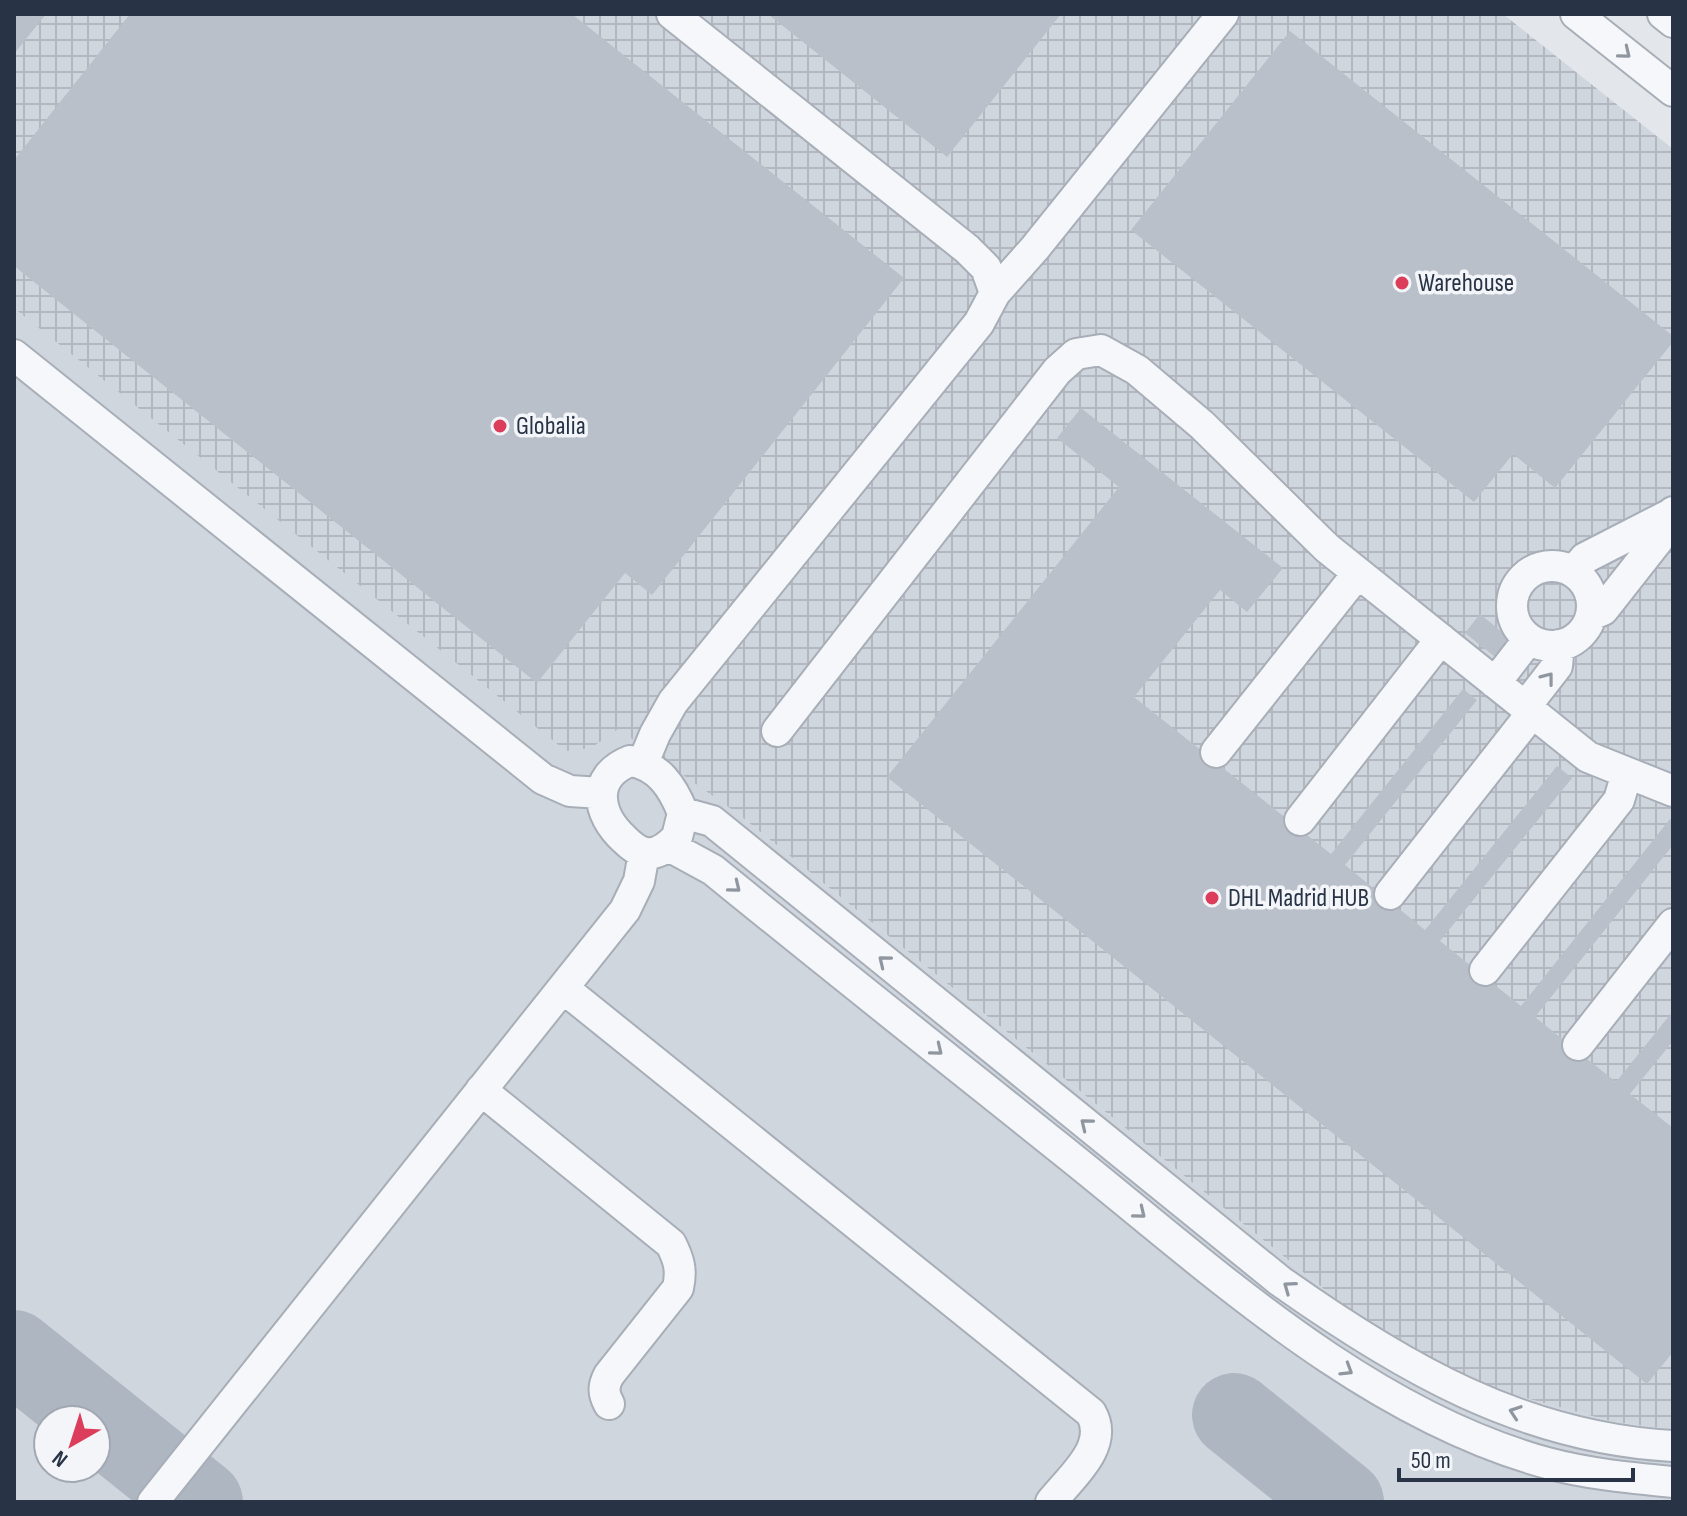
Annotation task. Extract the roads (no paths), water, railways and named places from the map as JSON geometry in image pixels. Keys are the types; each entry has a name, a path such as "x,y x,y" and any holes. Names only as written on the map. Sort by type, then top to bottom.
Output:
{"street":[{"path":"672,14 967,249 986,268 995,293"},
{"path":"643,763 673,702 979,323 995,293 1035,248 1223,14"},
{"path":"1576,14 1673,91"},
{"path":"1663,14 1673,22"},
{"path":"777,731 1057,371 1076,354 1101,350 1137,370 1202,425 1327,548 1588,757 1673,791"},
{"path":"14,355 543,779 570,791 601,793"},
{"path":"1574,571 1585,558 1672,513"},
{"path":"1591,615 1603,610 1658,540 1672,513"},
{"path":"1543,566 1559,566 1574,571 1586,583 1592,598 1591,615 1585,629 1574,640 1559,645 1543,645 1529,639 1518,628 1512,613 1512,598 1518,583 1529,572 1543,566"},
{"path":"1216,752 1358,573"},
{"path":"1300,820 1441,639"},
{"path":"1495,683 1529,639"},
{"path":"1390,894 1529,710 1557,666 1559,645"},
{"path":"153,1502 625,910 657,849 677,837 683,813 666,780 643,763 630,761 617,767 601,793 603,810 614,830 631,846 657,849 713,870 1265,1313 1393,1399 1482,1439 1547,1463 1623,1477 1673,1482"},
{"path":"1485,970 1619,800 1627,773"},
{"path":"683,813 712,821 1280,1281 1353,1332 1473,1398 1606,1439 1664,1440"},
{"path":"1578,1045 1673,924"},
{"path":"563,988 1091,1413 1096,1422 1095,1444 1051,1502"},
{"path":"481,1090 671,1244 680,1262 678,1288 604,1384 604,1394 609,1404"}],"place":[{"name":"Warehouse","path":"1402,283"},
{"name":"Globalia","path":"500,426"},
{"name":"DHL Madrid HUB","path":"1212,898"}]}
